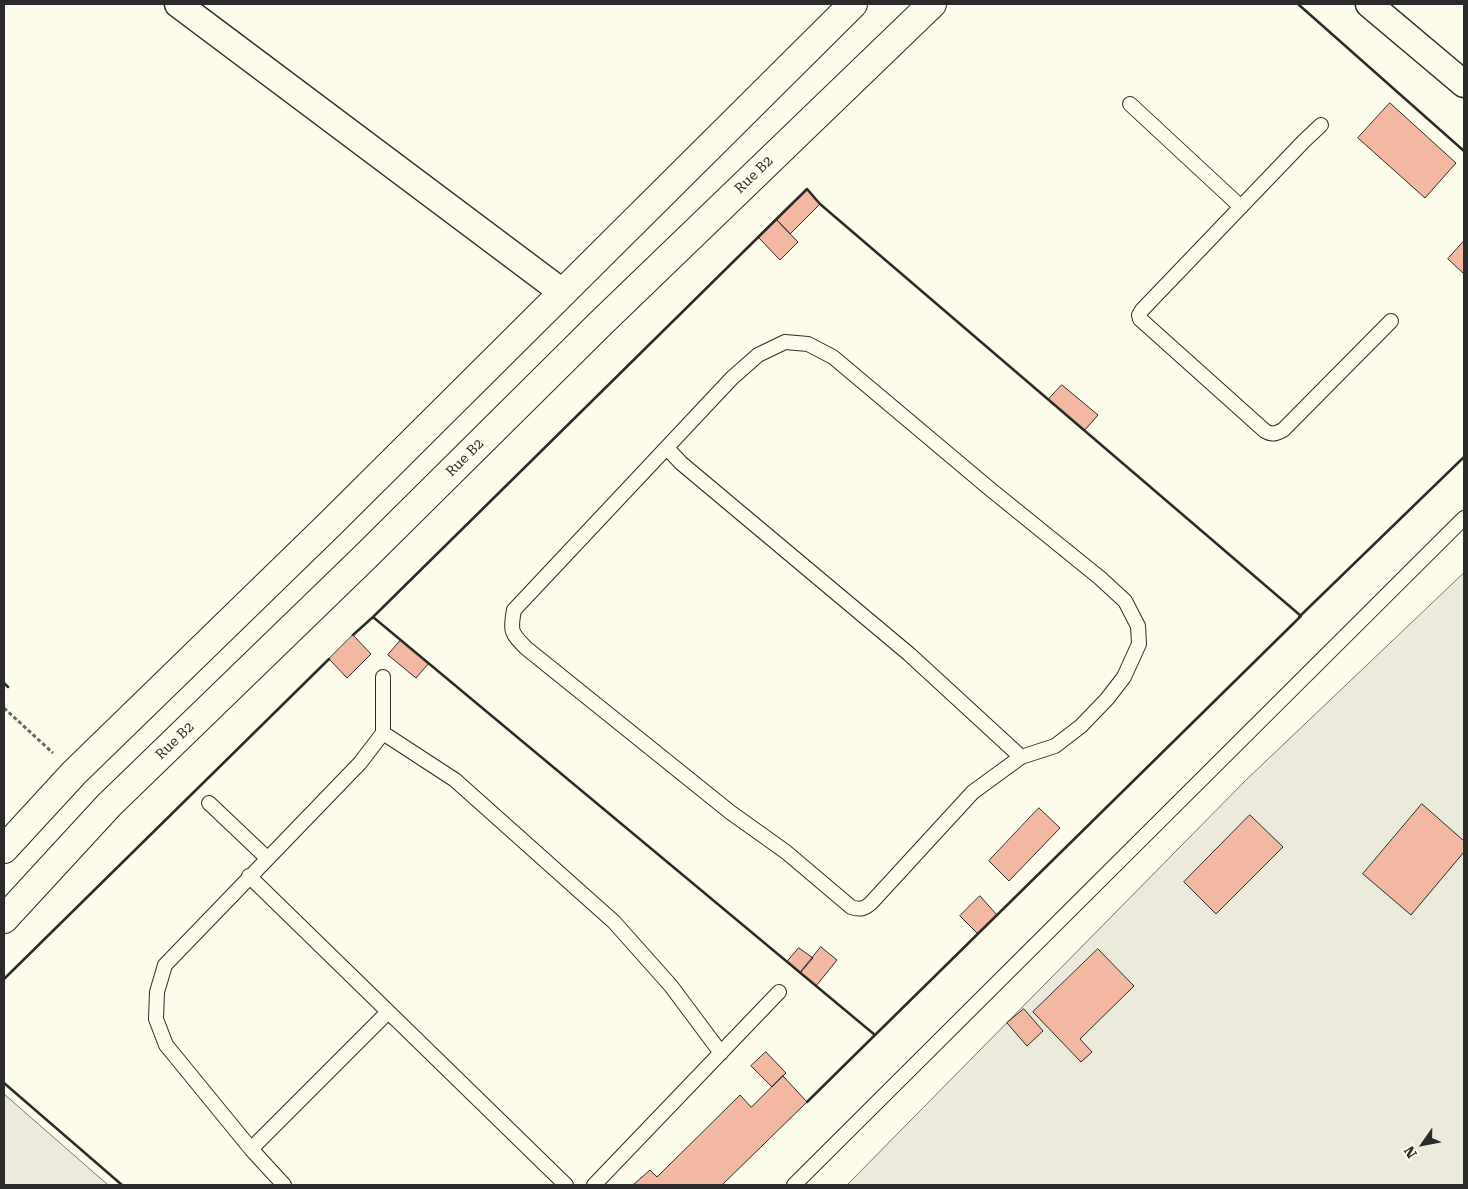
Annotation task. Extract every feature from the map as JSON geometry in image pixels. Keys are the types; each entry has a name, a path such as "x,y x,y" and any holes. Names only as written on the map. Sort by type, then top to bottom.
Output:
{"main road":[{"path":"4,849 74,772 337,517 853,4"},
{"name":"Rue B2","path":"4,919 109,805 365,557 601,323 932,4"}],"street":[{"path":"178,4 562,292"},
{"path":"1369,4 1464,84"}],"lane":[{"path":"1130,104 1242,207"},
{"path":"1321,125 1142,310 1139,315 1140,319 1265,431 1271,434 1276,434 1282,430 1391,321"},
{"path":"785,342 808,344 833,356 990,489 1100,578 1125,601 1138,626 1139,644 1124,677 1107,700 1081,726 1055,746 1021,757 974,792 871,903 865,908 858,910 851,907 786,852 730,812 526,648 517,639 511,627 514,610 668,448 732,378 758,355 785,342"},
{"path":"668,448 681,462 909,654 1021,757"},
{"path":"794,1185 1464,518"},
{"path":"284,1185 251,1149 166,1045 156,1019 157,992 165,965 360,763 383,733 382,677"},
{"path":"383,733 455,780 614,922 671,986 721,1052"},
{"path":"209,804 267,858"},
{"path":"249,876 566,1185"},
{"path":"594,1185 779,992"},
{"path":"251,1149 388,1012"}],"path":[{"path":"4,708 74,772"}],"shaded area":[{"path":"1464,573 1464,1185 847,1185 1245,781"},
{"path":"4,1094 108,1185 4,1185"}],"building":[{"path":"1390,103 1456,163 1425,198 1358,138"},
{"path":"807,189 820,204 790,234 776,219"},
{"path":"776,219 798,242 780,260 758,237"},
{"path":"1464,241 1464,274 1448,259"},
{"path":"1062,385 1098,415 1084,431 1048,400"},
{"path":"353,635 371,654 347,678 329,659"},
{"path":"401,640 429,663 416,678 388,655"},
{"path":"1422,804 1464,841 1464,852 1411,915 1363,874"},
{"path":"1039,808 1060,828 1009,881 989,861"},
{"path":"1250,815 1283,847 1216,914 1184,882"},
{"path":"980,896 997,915 978,934 960,916"},
{"path":"821,947 837,960 816,986 800,973"},
{"path":"799,948 813,958 800,973 787,962"},
{"path":"1098,949 1134,986 1080,1039 1092,1052 1081,1062 1033,1012"},
{"path":"1024,1009 1043,1031 1027,1046 1007,1023"},
{"path":"766,1052 786,1073 772,1087 751,1066"},
{"path":"783,1076 807,1102 722,1185 633,1185 650,1170 657,1177 740,1095 751,1107"}],"wall":[{"path":"1298,4 1464,151"},
{"path":"807,189 820,204 1301,616 875,1035 373,617 807,189"},
{"path":"1299,617 1464,457"},
{"path":"353,635 373,617"},
{"path":"4,979 329,659"},
{"path":"4,683 8,687"},
{"path":"807,1102 876,1034"},
{"path":"4,1083 122,1185"}]}
